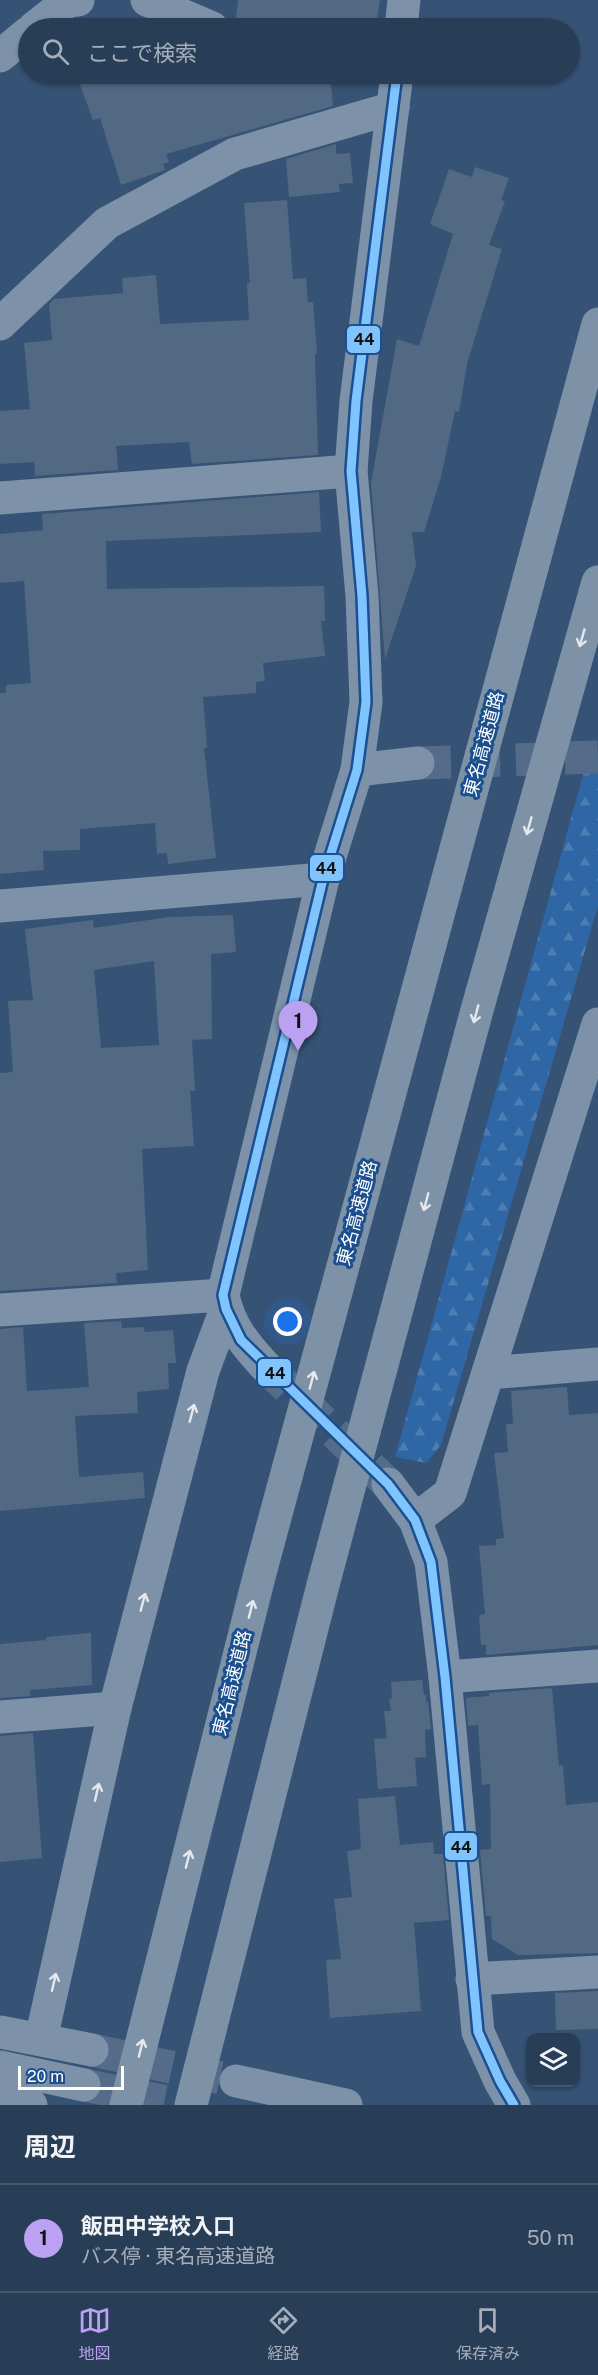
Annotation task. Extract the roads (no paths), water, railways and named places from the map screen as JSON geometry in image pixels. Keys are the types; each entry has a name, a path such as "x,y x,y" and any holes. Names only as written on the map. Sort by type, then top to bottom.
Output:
{"highway":[{"name":"東名高速道路","path":"126,2105 260,1573 598,324"},
{"path":"191,2105 326,1574 477,1010 598,582"}],"street":[{"path":"47,18 68,2 78,0"},
{"path":"147,0 189,18"},
{"path":"402,18 404,0"},
{"path":"0,56 18,41"},
{"path":"41,2039 115,1708 203,1371 224,1302 323,879 357,770 366,702 362,596 351,471 358,389 396,84"},
{"path":"0,324 106,223 235,154 393,108"},
{"path":"0,498 351,471"},
{"path":"357,770 418,763"},
{"path":"0,906 323,879"},
{"path":"416,1520 450,1493 595,1044"},
{"path":"0,1310 224,1302"},
{"path":"224,1302 241,1340 264,1365"},
{"path":"488,1373 598,1364"},
{"path":"388,1484 416,1520 431,1562 478,2032 499,2097"},
{"path":"444,1677 598,1666"},
{"path":"0,1717 115,1708"},
{"path":"472,1979 598,1972"},
{"path":"0,2032 92,2050"},
{"path":"0,2067 84,2085"},
{"path":"236,2081 346,2105"},
{"path":"0,2098 31,2105"}],"tunnel":[{"path":"418,763 598,757"},
{"path":"264,1365 388,1484"},
{"path":"92,2050 236,2081"},
{"path":"84,2085 182,2105"}],"place":[{"name":"飯田中学校入口","path":"298,1051"}]}
